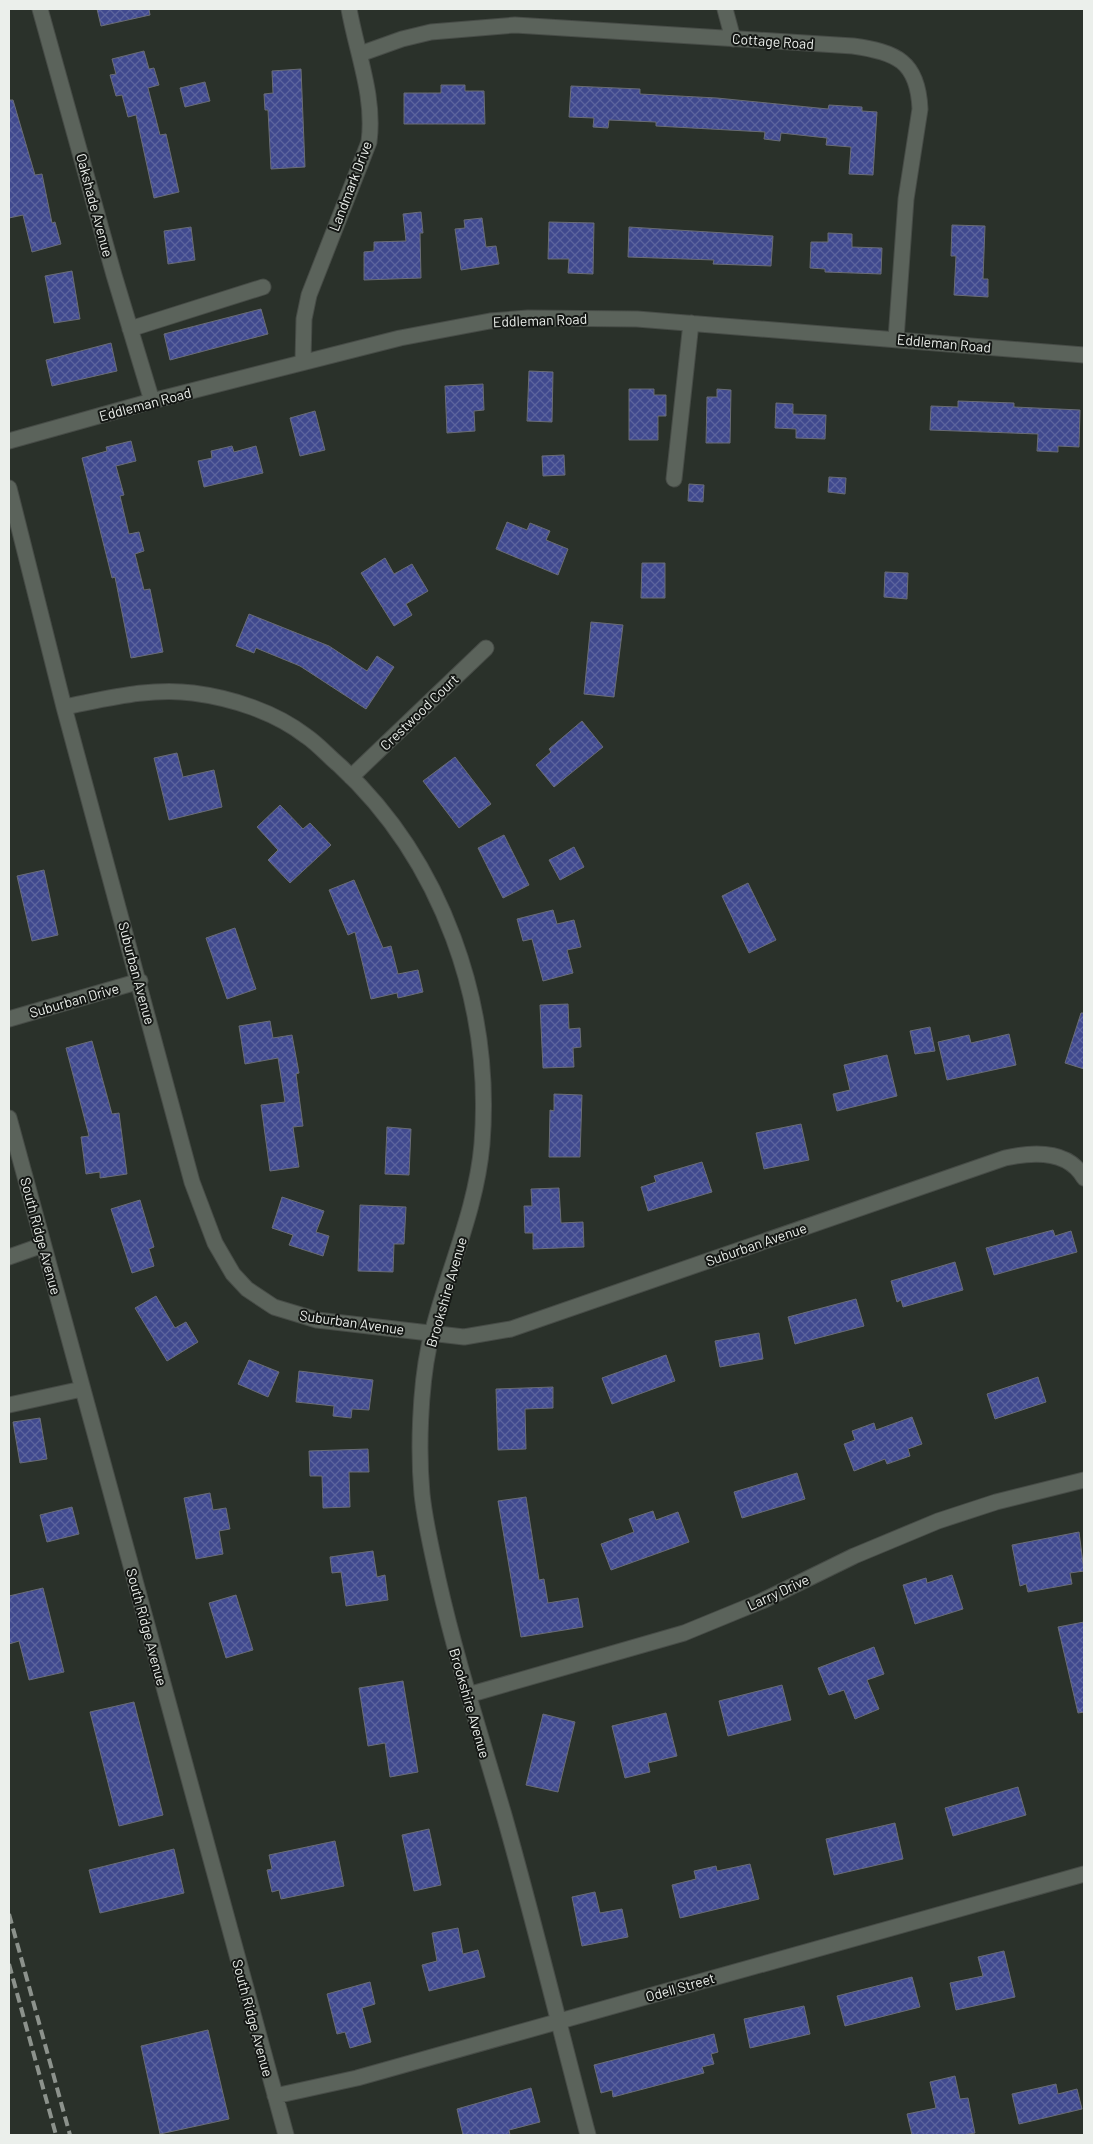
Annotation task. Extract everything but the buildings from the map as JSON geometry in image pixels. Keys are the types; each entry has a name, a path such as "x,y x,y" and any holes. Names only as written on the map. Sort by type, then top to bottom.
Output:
{"street":[{"name":"Oakshade Avenue","path":"40,9 152,401"},
{"name":"Landmark Drive","path":"303,361 304,319 309,295 369,142 371,125 368,87 349,9"},
{"path":"725,9 733,39"},
{"name":"Cottage Road","path":"360,54 402,39 431,32 515,25 874,49 897,56 913,72 920,96 920,109 906,199 896,339"},
{"path":"130,329 263,287"},
{"name":"Eddleman Road","path":"9,441 303,361 400,338 490,321 528,318 637,319 1084,355"},
{"path":"674,479 691,323"},
{"name":"Suburban Avenue","path":"9,488 64,707 140,981 192,1182 215,1243 233,1274 247,1289 274,1307 317,1320 464,1336 511,1329 1006,1158 1044,1153 1065,1161 1081,1171 1084,1178"},
{"name":"Crestwood Court","path":"351,777 486,648"},
{"name":"Brookshire Avenue","path":"64,707 114,697 166,691 214,696 260,710 305,734 363,788 405,840 436,893 465,971 477,1030 483,1096 482,1146 472,1202 433,1332 422,1406 422,1490 428,1530 451,1638 504,1816 588,2135"},
{"name":"Suburban Drive","path":"9,1019 140,981"},
{"name":"South Ridge Avenue","path":"9,1118 12,1146 43,1245 286,2135"},
{"path":"9,1257 43,1245"},
{"path":"9,1405 82,1389"},
{"name":"Larry Drive","path":"468,1695 684,1633 762,1601 854,1556 938,1521 996,1502 1084,1480"},
{"name":"Odell Street","path":"275,2096 357,2078 1084,1874"}],"railway":[{"path":"9,1914 70,2135"},
{"path":"9,1964 56,2135"}]}
